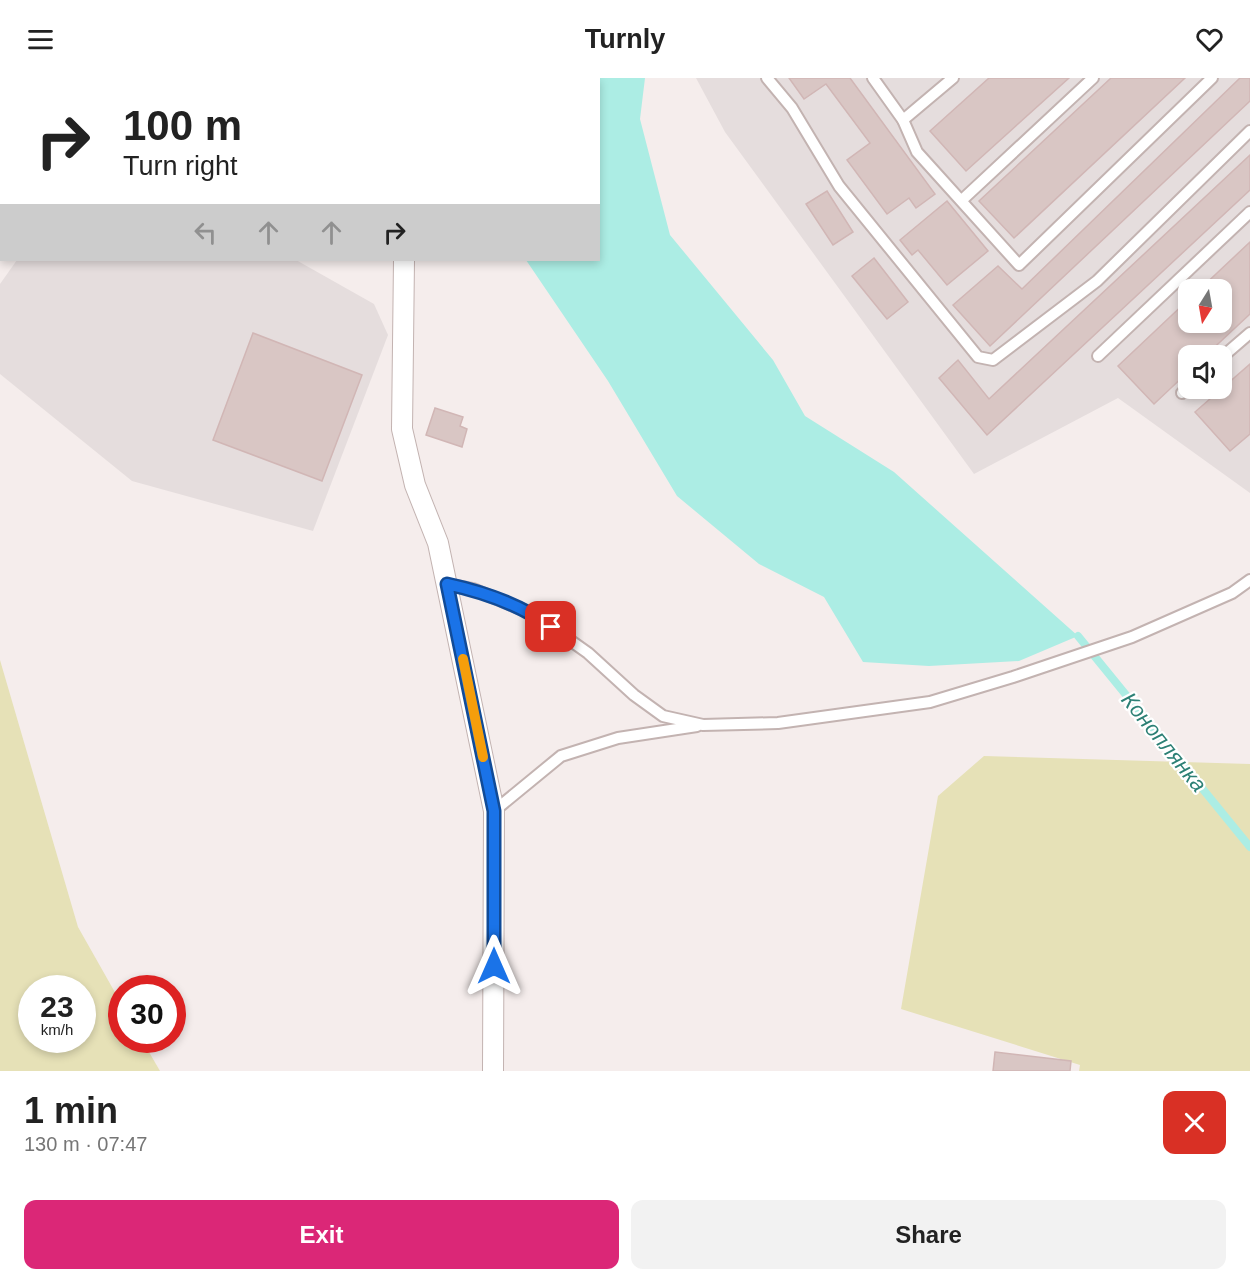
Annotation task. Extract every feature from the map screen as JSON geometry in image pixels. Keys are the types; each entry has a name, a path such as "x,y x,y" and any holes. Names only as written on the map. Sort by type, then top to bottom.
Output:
{"street":[{"path":"404,261 402,429 416,485 438,543 494,811 493,1071"}],"lane":[{"path":"767,78 792,108 839,186 978,357 993,360 1097,281 1250,131"},
{"path":"873,78 903,120 917,152 1019,265 1212,78"},
{"path":"903,120 953,78"},
{"path":"962,200 1093,78"},
{"path":"1098,356 1250,212"},
{"path":"1232,349 1250,333"},
{"path":"494,811 561,756 618,738 703,725 778,723 930,702 1132,637 1232,593 1250,580"},
{"path":"447,584 473,589 533,614 588,653 634,695 663,716 703,725"}],"shaded area":[{"path":"696,78 1250,78 1250,493 1118,398 974,474 725,132"},
{"path":"16,261 298,261 374,304 388,335 313,531 132,481 0,374 0,284"},
{"path":"0,660 78,927 108,980 108,1053 150,1053 160,1071 0,1071"},
{"path":"984,756 1250,764 1250,1071 1079,1071 1080,1065 901,1009 938,796"}],"water":[{"path":"600,78 645,78 640,119 670,235 773,360 805,416 894,472 1078,636 1019,661 929,666 863,662 824,597 759,564 677,496 608,381 527,261 600,261"}],"building":[{"path":"789,78 850,78 935,194 916,208 909,198 887,214 847,160 870,143 826,84 804,99"},
{"path":"989,78 1069,78 966,171 930,131"},
{"path":"1111,78 1185,78 1014,238 979,201"},
{"path":"1240,78 1250,78 1250,101 990,346 953,305 998,266 1022,289"},
{"path":"1250,155 1250,190 987,435 939,378 958,360 989,399"},
{"path":"827,191 853,232 833,245 806,204"},
{"path":"947,201 988,251 947,285 918,250 912,255 900,240"},
{"path":"1250,242 1250,314 1232,331 1232,279 1211,279"},
{"path":"874,258 908,302 887,319 852,276"},
{"path":"1178,309 1178,333 1230,333 1217,345 1178,345 1178,381 1154,404 1118,366"},
{"path":"253,333 362,375 322,481 213,440"},
{"path":"1250,364 1250,434 1230,451 1195,412 1210,399 1232,399 1232,380"},
{"path":"435,408 463,417 460,426 467,429 462,447 426,435"},
{"path":"995,1052 1071,1061 1070,1071 993,1071"}],"waterway":[{"name":"Коноплянка","path":"1078,636 1250,847"}],"slow traffic":[{"path":"463,659 483,757"}],"route":[{"path":"494,966 494,811 447,584 473,589 533,614 551,627"}]}
